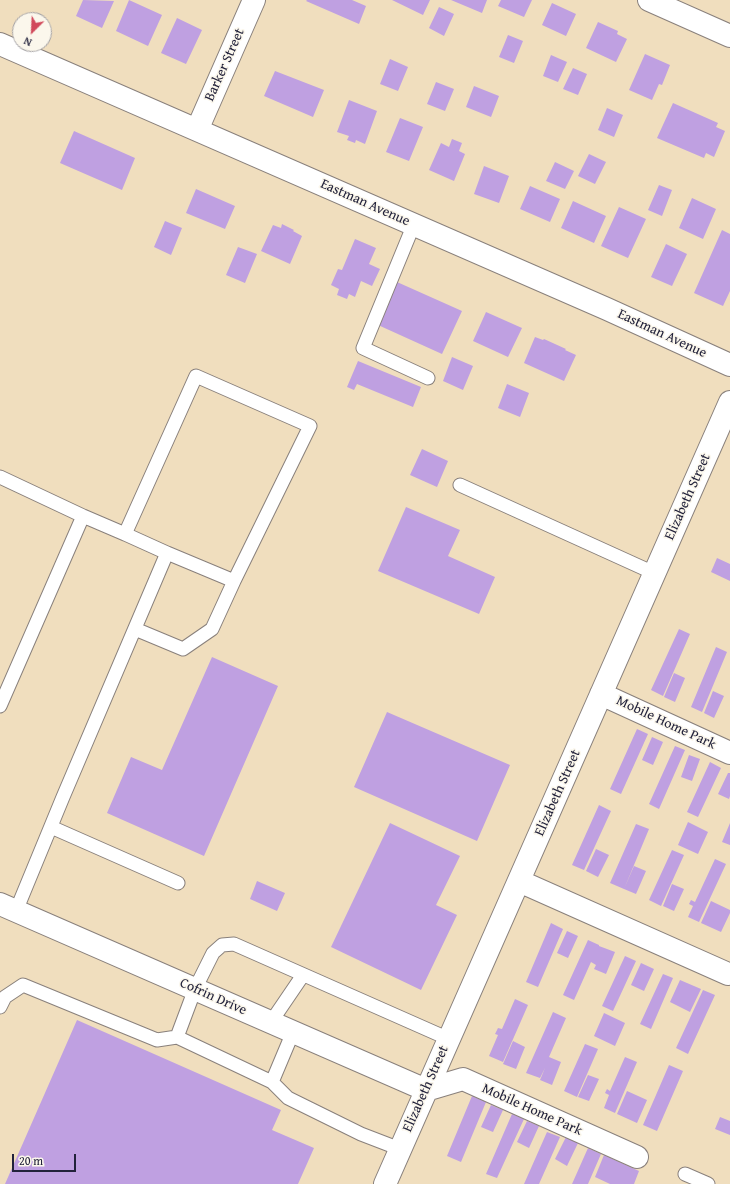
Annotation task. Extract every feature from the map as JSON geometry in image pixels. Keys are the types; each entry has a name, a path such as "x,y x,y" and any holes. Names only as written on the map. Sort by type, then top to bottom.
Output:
{"street":[{"name":"Barker Street","path":"197,130 254,0"},
{"path":"649,0 730,36"},
{"name":"Eastman Avenue","path":"0,44 608,309 730,365"},
{"name":"Elizabeth Street","path":"385,1184 730,402"},
{"name":"Mobile Home Park","path":"601,694 730,753"},
{"path":"519,881 728,974"},
{"name":"Cofrin Drive","path":"8,908 426,1090"},
{"name":"Mobile Home Park","path":"426,1090 463,1079 637,1157"}],"lane":[{"path":"414,224 362,348 428,378"},
{"path":"125,534 196,376 310,426 212,629 183,649 135,629"},
{"path":"0,476 83,516 234,581"},
{"path":"460,485 654,573"},
{"path":"0,706 83,516"},
{"path":"8,908 51,827 167,552"},
{"path":"51,827 178,883"},
{"path":"177,1037 195,989 213,953 222,945 234,944 449,1039"},
{"path":"271,1022 303,975"},
{"path":"0,1007 5,997 23,985 157,1040 177,1037 272,1082 288,1098 361,1134 400,1149"},
{"path":"272,1082 293,1032"},
{"path":"685,1174 708,1184"}],"building":[{"path":"83,0 114,1 102,28 76,16"},
{"path":"129,0 162,15 148,46 116,31"},
{"path":"352,0 366,6 359,24 306,1"},
{"path":"392,0 430,0 423,15"},
{"path":"451,0 487,0 482,13"},
{"path":"501,0 532,0 524,17 498,6"},
{"path":"552,3 576,14 566,36 542,25"},
{"path":"439,7 454,14 444,36 429,28"},
{"path":"177,18 202,30 186,64 161,53"},
{"path":"598,22 618,31 617,34 627,39 616,62 586,48"},
{"path":"508,35 523,41 514,63 499,57"},
{"path":"645,54 670,65 662,85 659,84 652,100 629,90"},
{"path":"551,55 567,62 558,82 543,76"},
{"path":"390,59 408,67 398,91 380,84"},
{"path":"573,68 587,74 578,95 563,89"},
{"path":"275,71 324,90 313,117 264,96"},
{"path":"436,82 454,89 445,111 427,104"},
{"path":"474,86 499,96 491,117 466,107"},
{"path":"349,100 377,111 365,144 356,140 355,143 347,140 349,136 337,132"},
{"path":"673,103 718,123 716,127 725,131 714,157 706,153 704,158 657,138"},
{"path":"607,108 623,115 614,137 598,130"},
{"path":"400,118 423,127 409,161 386,152"},
{"path":"74,131 135,158 122,190 60,163"},
{"path":"452,139 462,143 459,151 465,154 454,181 429,170 441,143 449,147"},
{"path":"589,154 606,162 595,184 578,176"},
{"path":"555,162 574,171 565,189 546,181"},
{"path":"484,166 509,176 499,203 474,194"},
{"path":"659,185 672,190 662,216 648,210"},
{"path":"530,186 560,199 550,222 520,209"},
{"path":"196,189 235,206 225,229 186,213"},
{"path":"692,198 716,209 703,239 679,228"},
{"path":"573,201 606,216 594,243 561,228"},
{"path":"619,207 646,219 628,258 601,246"},
{"path":"165,221 182,228 171,255 154,247"},
{"path":"282,224 302,236 290,264 261,251 273,225 281,228"},
{"path":"722,230 730,234 730,291 723,306 694,293"},
{"path":"355,239 376,248 369,264 380,269 372,286 361,281 355,297 349,294 347,299 337,295 339,289 331,285 338,269 342,270"},
{"path":"666,244 687,254 672,286 651,277"},
{"path":"238,247 257,254 245,283 226,275"},
{"path":"397,282 462,311 442,354 378,325"},
{"path":"486,312 522,328 508,357 473,341"},
{"path":"535,337 544,339 576,355 564,381 524,363"},
{"path":"452,357 473,366 463,390 443,381"},
{"path":"358,361 421,387 413,407 357,384 354,390 347,387"},
{"path":"507,384 529,393 520,417 498,408"},
{"path":"422,449 448,461 437,487 410,475"},
{"path":"406,507 460,530 448,556 495,577 479,614 378,571"},
{"path":"717,558 730,564 730,581 711,572"},
{"path":"679,629 690,634 663,696 651,690"},
{"path":"716,647 727,652 702,712 691,707"},
{"path":"212,657 278,686 204,856 107,813 131,757 162,770"},
{"path":"674,673 685,678 675,702 664,697"},
{"path":"713,691 724,696 714,718 704,713"},
{"path":"387,712 510,765 477,841 354,787"},
{"path":"637,729 648,734 621,794 610,789"},
{"path":"652,737 663,742 653,765 642,760"},
{"path":"675,746 685,750 659,809 649,804"},
{"path":"689,755 700,759 692,781 681,777"},
{"path":"710,762 721,768 698,817 687,812"},
{"path":"728,773 730,773 729,799 718,794"},
{"path":"599,805 611,811 584,870 572,865"},
{"path":"688,822 708,832 698,854 678,845"},
{"path":"390,823 460,856 436,905 457,915 421,990 331,947"},
{"path":"730,823 730,845 722,842"},
{"path":"636,824 649,829 624,889 610,883"},
{"path":"596,849 609,855 598,877 586,871"},
{"path":"672,850 684,855 661,906 649,900"},
{"path":"715,859 726,864 699,922 688,917 693,906 689,904 691,900 695,902"},
{"path":"634,866 646,871 636,894 624,889"},
{"path":"257,881 285,893 277,911 250,899"},
{"path":"672,884 684,889 674,911 663,906"},
{"path":"711,901 730,910 721,932 701,923"},
{"path":"551,923 563,929 538,987 526,982"},
{"path":"567,931 578,936 568,958 557,953"},
{"path":"588,940 615,952 606,974 594,969 596,965 591,962 574,1000 563,995"},
{"path":"625,956 636,961 613,1011 602,1006"},
{"path":"641,963 654,969 644,991 631,985"},
{"path":"663,974 673,978 651,1029 640,1024"},
{"path":"680,980 701,989 690,1012 670,1002"},
{"path":"703,990 715,995 688,1054 676,1048"},
{"path":"515,999 528,1005 503,1062 489,1056 498,1035 495,1034 498,1028 502,1029"},
{"path":"553,1012 566,1018 549,1057 561,1062 552,1085 540,1080 545,1068 540,1078 526,1073"},
{"path":"604,1013 625,1023 615,1046 594,1036"},
{"path":"77,1020 281,1110 272,1130 314,1148 298,1184 5,1184"},
{"path":"513,1041 525,1047 516,1069 503,1064"},
{"path":"585,1044 598,1049 577,1097 564,1091"},
{"path":"625,1057 637,1062 615,1113 604,1108 609,1095 605,1093 607,1089 610,1091"},
{"path":"669,1065 683,1071 657,1131 643,1125"},
{"path":"588,1075 599,1079 589,1101 578,1097"},
{"path":"627,1091 647,1100 637,1123 617,1114"},
{"path":"472,1096 486,1102 461,1162 447,1156"},
{"path":"491,1105 503,1110 493,1132 481,1127"},
{"path":"512,1114 524,1119 497,1178 486,1174"},
{"path":"720,1117 730,1121 730,1135 715,1129"},
{"path":"527,1121 539,1126 529,1148 517,1142"},
{"path":"547,1132 560,1137 539,1184 524,1184"},
{"path":"566,1137 578,1143 567,1166 555,1159"},
{"path":"588,1148 601,1154 588,1184 572,1184"},
{"path":"604,1155 639,1171 634,1184 610,1184 595,1177"}]}
